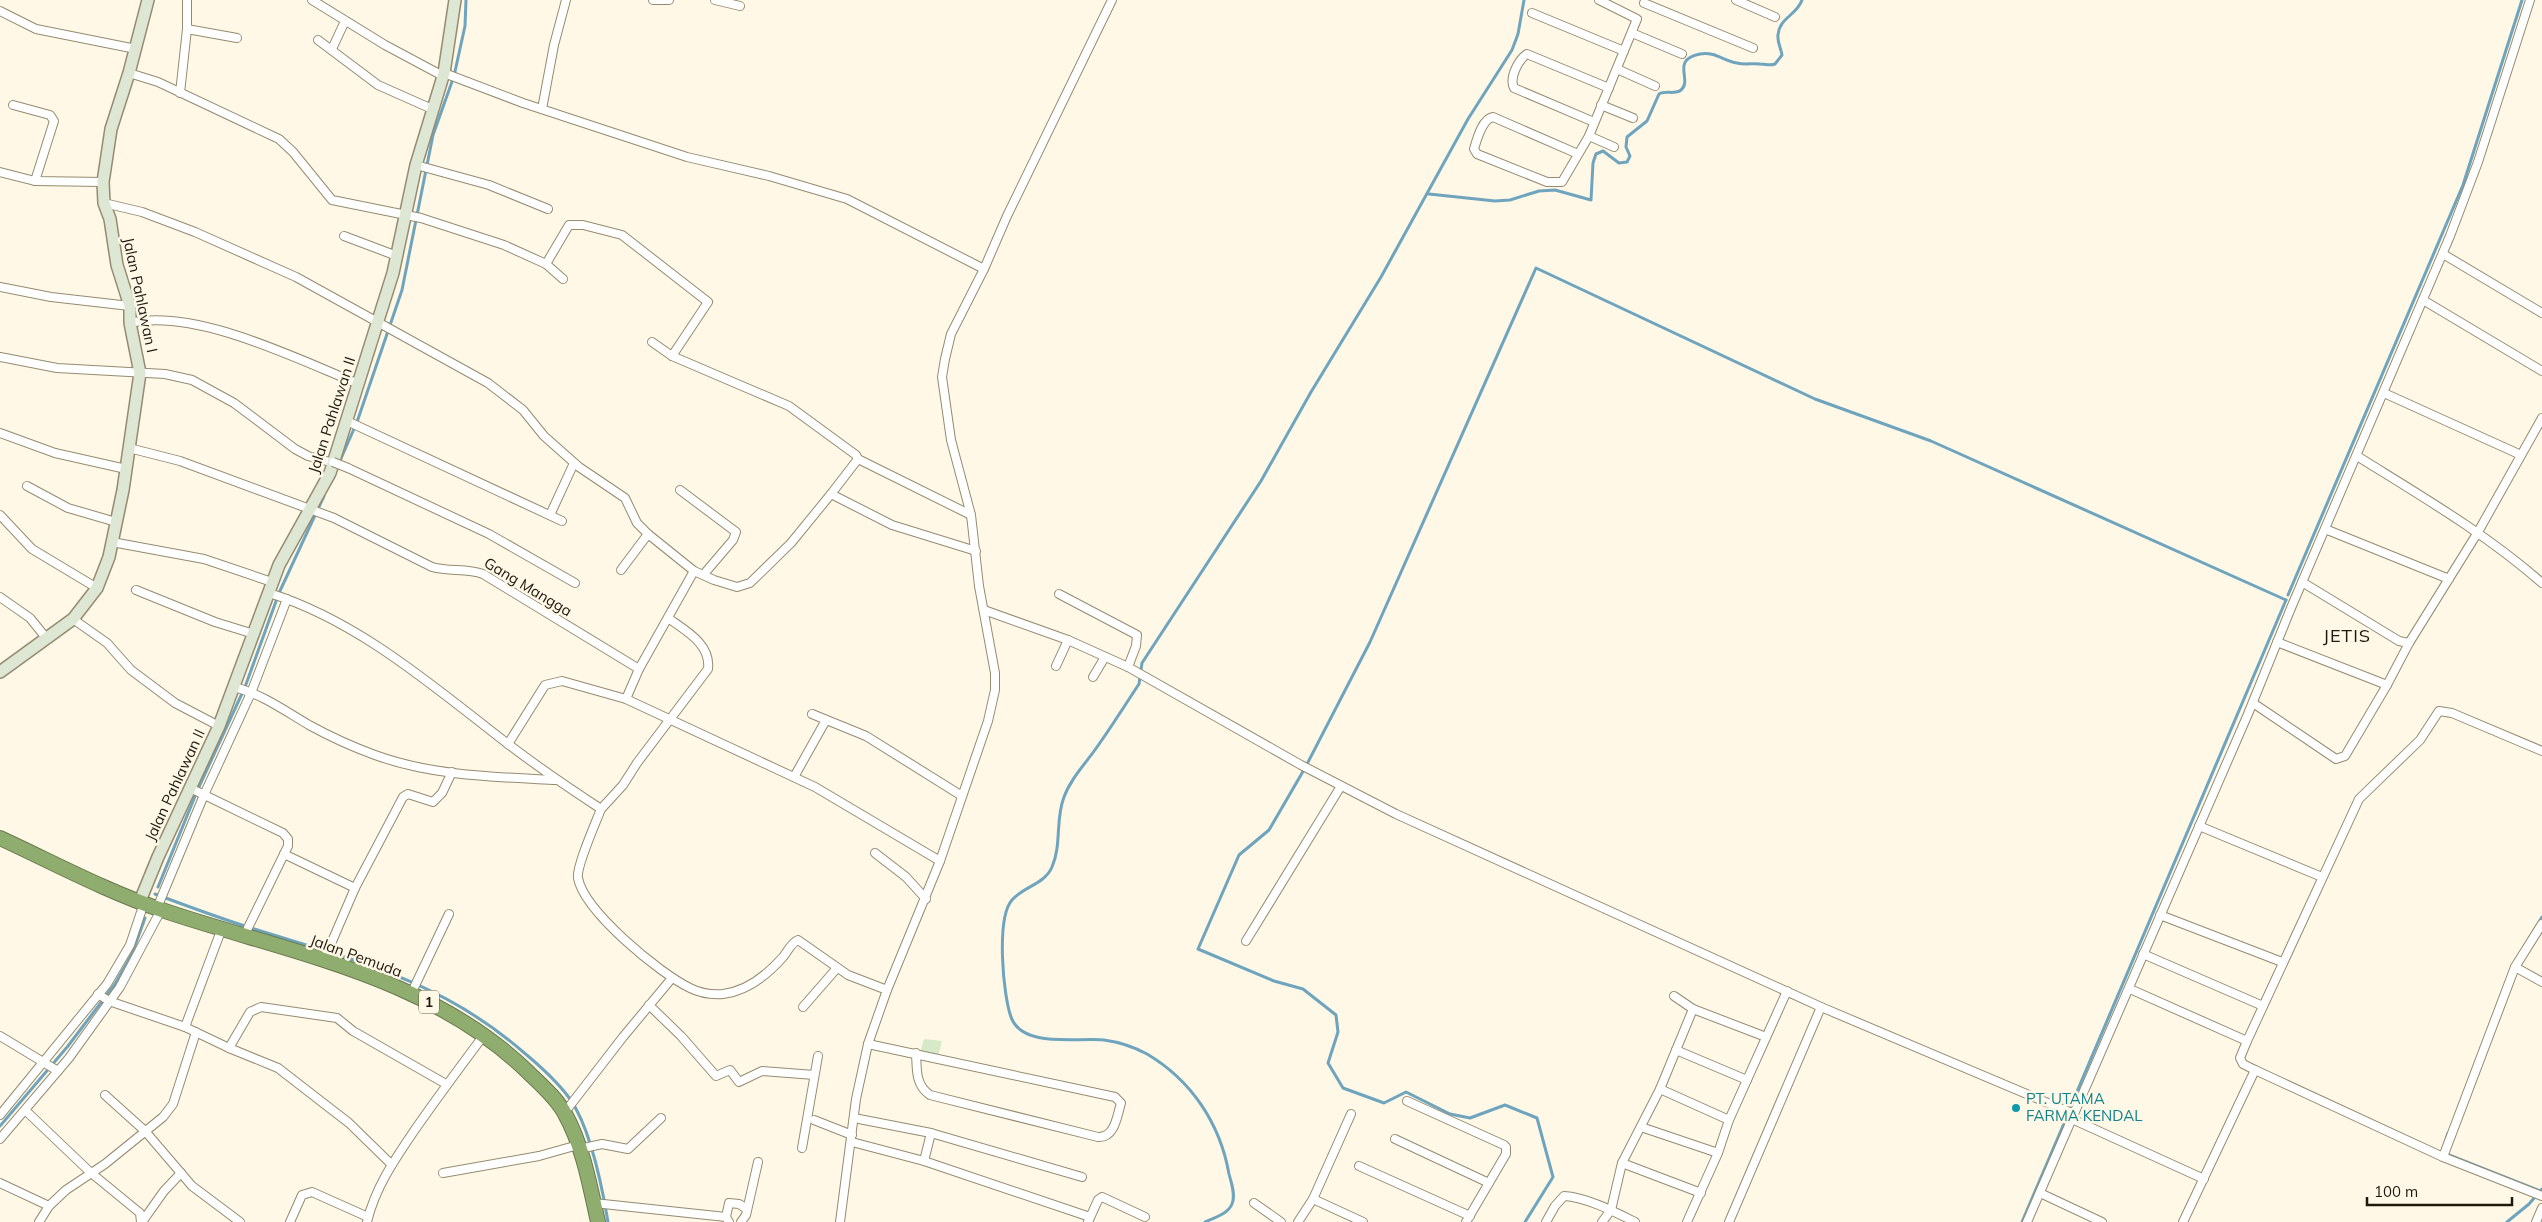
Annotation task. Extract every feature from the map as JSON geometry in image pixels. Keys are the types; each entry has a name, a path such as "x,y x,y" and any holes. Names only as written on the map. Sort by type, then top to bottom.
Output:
{"highway":[{"name":"Jalan Pemuda","path":"0,838 153,903 222,928 246,931 325,957 413,992 444,1009 484,1035 517,1061 566,1110 581,1147 597,1204 598,1222"}],"street":[{"name":"Jalan Pahlawan I","path":"0,672 47,640 73,619 97,588 110,557 126,469 140,374 136,322 117,265 110,219 104,203 103,182 111,129 136,49 148,0"},
{"path":"178,92 187,29 187,0"},
{"path":"312,0 344,21 422,66 542,110 687,157 769,176 847,199 984,269"},
{"name":"Jalan Pahlawan II","path":"153,903 197,792 219,726 244,690 254,634 277,593 278,565 312,510 334,462 349,421 379,323 408,215 432,109 445,75 455,0"},
{"path":"542,110 554,45 566,0"},
{"path":"653,0 669,0"},
{"path":"715,0 740,6"},
{"path":"840,1222 854,1118 868,1044 887,990 940,861 988,721 995,690 996,673 984,610 971,515 951,440 942,377 951,334 984,269 1007,216 1112,0"},
{"path":"1599,0 1637,19"},
{"path":"1736,0 1775,17"},
{"path":"2027,1222 2253,704 2302,582 2442,254 2478,162 2530,0"},
{"path":"1578,154 1493,117 1487,120 1474,149 1477,154 1547,182 1562,182 1589,136 1645,2 1753,48"},
{"path":"0,11 36,29 136,49"},
{"path":"1532,13 1624,51"},
{"path":"332,49 344,21"},
{"path":"187,29 237,38"},
{"path":"1632,33 1682,54"},
{"path":"318,40 378,85 432,109"},
{"path":"1594,122 1514,88 1512,78 1518,64 1527,54 1609,88"},
{"path":"1617,69 1655,86"},
{"path":"129,73 158,82 279,139 293,152 332,200 421,218 504,245 546,264 563,280"},
{"path":"13,105 50,114 54,121 35,181"},
{"path":"1602,105 1633,118"},
{"path":"1589,136 1614,147"},
{"path":"418,166 489,185 548,209"},
{"path":"0,172 35,181 103,182"},
{"path":"104,203 142,212 195,232 296,277 488,384 523,410 544,436 574,463 625,498 637,523 648,534 694,571 737,587 750,583 791,543 858,460"},
{"path":"546,264 569,225 609,230 628,239 708,302 672,356"},
{"path":"344,236 397,256"},
{"path":"2442,254 2542,313"},
{"path":"0,287 51,297 130,306"},
{"path":"2423,300 2542,371"},
{"path":"136,322 163,320 220,331 359,384"},
{"path":"652,342 672,356 789,406 856,455 858,460 971,515"},
{"path":"0,357 57,368 165,374 192,380 234,403 295,449 308,456 334,462 348,468 489,534 575,583"},
{"path":"2384,392 2520,455"},
{"path":"2253,704 2336,760 2345,756 2387,685 2409,643 2478,532 2520,455 2539,431 2542,418"},
{"path":"349,421 562,520"},
{"path":"0,432 55,453 126,469"},
{"name":"Gang Mangga","path":"129,448 180,461 334,518 432,567 442,570 473,570 483,574 639,669"},
{"path":"2357,456 2478,532 2509,554 2542,583"},
{"path":"550,515 574,463"},
{"path":"27,486 68,508 116,522"},
{"path":"680,490 736,532 733,540 704,574"},
{"path":"831,494 892,525 976,552"},
{"path":"0,515 32,549 97,588"},
{"path":"2325,529 2449,579"},
{"path":"621,570 648,534"},
{"path":"112,542 204,559 356,633 426,682 556,780 601,810"},
{"path":"626,699 639,669 694,571"},
{"path":"2302,582 2400,641 2409,643"},
{"path":"136,590 215,622 254,634"},
{"path":"0,1116 44,1063 104,998 120,987 197,792 244,690 277,593"},
{"path":"1060,594 1137,635 1136,646 1128,668"},
{"path":"0,597 30,618 47,640"},
{"path":"984,610 1068,640 1105,656 1341,786 1396,814 1821,1007 2073,1116 2204,1179"},
{"path":"668,618 702,644 708,653 708,669 623,785 601,810 577,876 583,891 602,919 672,978 691,989 709,995 725,994 769,973 798,940 836,968 887,990"},
{"path":"73,619 106,643 131,670 175,703 219,726"},
{"path":"1056,666 1068,640"},
{"path":"2277,642 2387,685"},
{"path":"1092,678 1105,656"},
{"path":"508,744 540,692 551,682 562,681 586,686 626,699 794,777 940,861"},
{"path":"244,690 275,704 310,726 376,755 452,772 481,776 556,780"},
{"path":"2542,751 2452,713 2439,711 2420,740 2359,799 2282,962 2240,1058 2243,1064 2443,1157 2542,1196"},
{"path":"812,714 866,736 962,796"},
{"path":"794,777 826,720"},
{"path":"325,957 355,888 403,797 408,794 433,802 442,793 452,772"},
{"path":"1246,941 1341,786"},
{"path":"197,792 283,833 288,842 284,854 246,931"},
{"path":"2199,826 2322,877"},
{"path":"875,853 906,876 926,898"},
{"path":"284,854 355,888"},
{"path":"0,1139 55,1070 104,998 153,903"},
{"path":"413,992 449,914"},
{"path":"2160,915 2282,962"},
{"path":"2443,1157 2515,966 2542,924"},
{"path":"185,1027 222,928"},
{"path":"2143,954 2263,1006"},
{"path":"2515,966 2542,982"},
{"path":"803,1007 836,968"},
{"path":"566,1110 672,978"},
{"path":"2130,989 2247,1041"},
{"path":"1687,1222 1718,1153 1729,1120 1787,991"},
{"path":"1674,996 1693,1009 1766,1038"},
{"path":"104,998 185,1027 278,1068 296,1080 349,1123 392,1164"},
{"path":"649,1005 681,1036 716,1076 730,1070 739,1082 762,1071 814,1075"},
{"path":"229,1048 250,1012 254,1009 261,1007 321,1015 342,1020 353,1031 446,1084"},
{"path":"1729,1222 1821,1007"},
{"path":"1602,1222 1611,1210 1622,1163 1660,1089 1693,1009"},
{"path":"40,1222 49,1206 90,1172 105,1164 163,1117 173,1104 196,1032"},
{"path":"290,1222 302,1195 306,1192 312,1192 367,1219 392,1164 446,1084 484,1035"},
{"path":"0,1036 55,1070"},
{"path":"868,1044 916,1053 1115,1097 1122,1103 1111,1133 1104,1137 1098,1137 930,1095 921,1087 918,1080 916,1053"},
{"path":"1676,1050 1747,1080"},
{"path":"802,1148 818,1056"},
{"path":"2183,1222 2256,1070"},
{"path":"1660,1089 1729,1120"},
{"path":"105,1095 145,1131 192,1186 240,1222"},
{"path":"1359,1166 1468,1219 1506,1154 1504,1144 1407,1101"},
{"path":"25,1110 90,1172 140,1212 142,1222"},
{"path":"1298,1222 1313,1199 1350,1114"},
{"path":"442,1173 602,1144 628,1149 661,1118"},
{"path":"854,1118 931,1133 1082,1177"},
{"path":"814,1120 852,1139 924,1161 1089,1220 1098,1200 1102,1197 1145,1217"},
{"path":"1642,1127 1718,1153"},
{"path":"924,1161 931,1133"},
{"path":"1395,1139 1489,1183"},
{"path":"742,1222 758,1162"},
{"path":"1622,1163 1701,1193"},
{"path":"142,1222 164,1191 181,1173"},
{"path":"0,1183 49,1206"},
{"path":"2040,1193 2102,1222"},
{"path":"1546,1222 1555,1206 1564,1196 1611,1210 1635,1222"},
{"path":"1313,1199 1362,1222"},
{"path":"1254,1202 1281,1222"},
{"path":"597,1204 727,1220 729,1203 739,1204 746,1209"},
{"path":"2536,1222 2542,1208"}],"green space":[{"path":"924,1039 942,1041 938,1057 920,1053"}],"waterway":[{"path":"339,463 357,422 402,290 433,135 454,76 465,26 466,0"},
{"path":"1205,1222 1227,1210 1232,1204 1234,1197 1225,1155 1211,1120 1190,1090 1177,1077 1163,1065 1137,1049 1121,1043 1104,1040 1039,1038 1027,1034 1017,1027 1011,1017 1008,1006 1002,957 1004,923 1007,909 1017,895 1039,882 1052,867 1057,850 1061,806 1071,783 1139,684 1142,663 1261,481 1311,392 1381,277 1468,119 1512,50 1518,34 1524,0"},
{"path":"1429,194 1495,201 1510,200 1539,191 1555,190 1591,200 1593,163 1596,154 1603,151 1619,163 1627,162 1630,156 1626,147 1627,137 1647,121 1659,94 1681,90 1685,81 1684,65 1686,61 1691,57 1705,53 1740,64 1775,64 1782,55 1778,40 1781,24 1800,5 1802,0"},
{"path":"2288,595 2463,185 2522,0"},
{"path":"1525,1222 1553,1177 1537,1118 1505,1105 1470,1118 1450,1114 1406,1092 1384,1103 1343,1088 1328,1063 1338,1032 1336,1015 1303,989 1274,981 1198,949 1239,855 1269,830 1305,768 1370,642 1536,268 1815,399 1931,441 2286,600"},
{"path":"158,887 198,789 245,687 279,593 324,496"},
{"path":"2070,1108 2286,600"},
{"path":"155,894 227,920 393,974 459,1006 491,1026 541,1068 570,1099 584,1126 595,1158 608,1222"},
{"path":"2518,957 2542,917"},
{"path":"0,1126 68,1046 115,984 132,954 145,918"},
{"path":"2022,1222 2068,1114"},
{"path":"2442,1152 2448,1133"},
{"path":"2449,1155 2540,1191"},
{"path":"2507,1222 2529,1204 2542,1189"}],"place":[{"name":"PT. UTAMA FARMA KENDAL","path":"2016,1108"}],"district":[{"name":"JETIS","path":"2347,636"}]}
